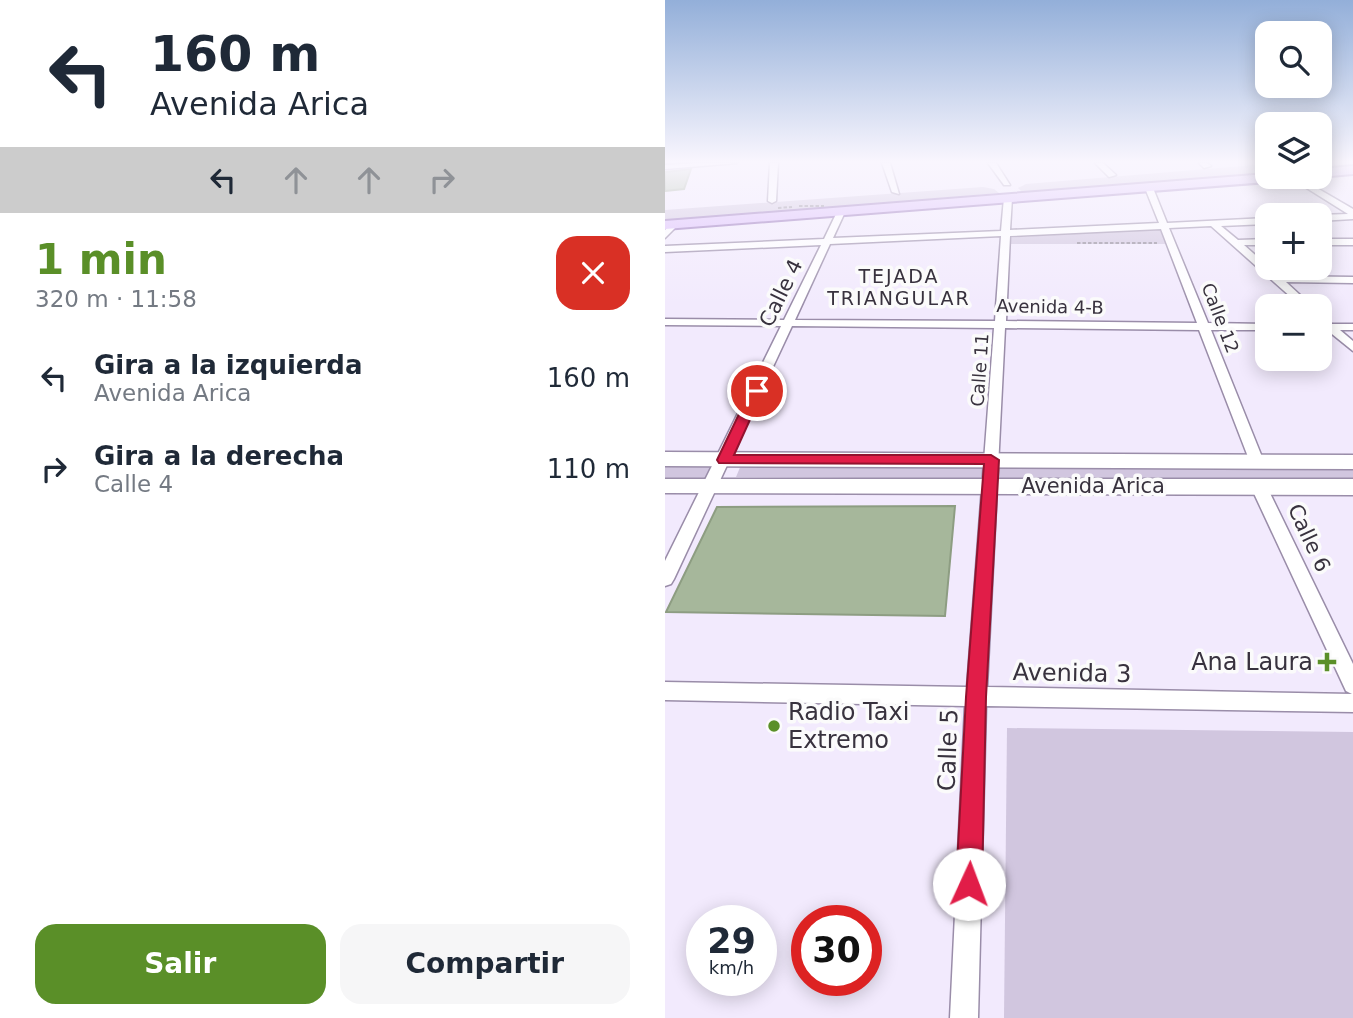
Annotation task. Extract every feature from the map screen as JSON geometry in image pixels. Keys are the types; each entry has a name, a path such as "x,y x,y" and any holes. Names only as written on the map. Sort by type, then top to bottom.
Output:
{"main road":[{"path":"668,228 851,211"}],"street":[{"name":"Calle 11","path":"989,485 1007,211"},
{"name":"Calle 12","path":"1160,211 1257,462"},
{"name":"Calle 4","path":"665,579 725,460 829,243 841,212"},
{"path":"1332,217 1353,215"},
{"path":"665,249 1255,222"},
{"path":"1214,224 1255,261"},
{"path":"1332,242 1353,242"},
{"path":"1235,243 1255,243"},
{"path":"1277,280 1293,294"},
{"path":"1332,280 1353,280"},
{"name":"Avenida 4-B","path":"665,322 1255,327"},
{"path":"1332,327 1353,327"},
{"path":"1332,332 1353,347"},
{"name":"Avenida Arica","path":"665,459 1353,462"},
{"name":"Calle 5","path":"964,1018 976,697 989,485"},
{"name":"Avenida Arica","path":"665,486 1353,487"},
{"name":"Calle 6","path":"1259,486 1353,685"},
{"path":"1330,486 1353,494"},
{"name":"Avenida 3","path":"665,691 1353,702"}],"path":[{"path":"1075,243 1173,243"}],"shaded area":[{"path":"665,211 797,211 665,222"},
{"path":"1160,229 1167,244 1009,244 1011,238 1019,237"},
{"path":"741,465 1353,470 1353,482 736,477"},
{"path":"665,467 714,467 709,479 665,478"},
{"path":"1007,728 1353,732 1353,1018 1004,1018"}],"building":[{"path":"955,506 945,616 666,612 717,507"}],"place":[{"name":"Ana Laura","path":"1327,662"},
{"name":"Radio Taxi Extremo","path":"774,726"}],"district":[{"name":"TEJADA TRIANGULAR","path":"899,287"}],"route":[{"path":"757,391 725,460 991,460 976,697 969,884"}]}
